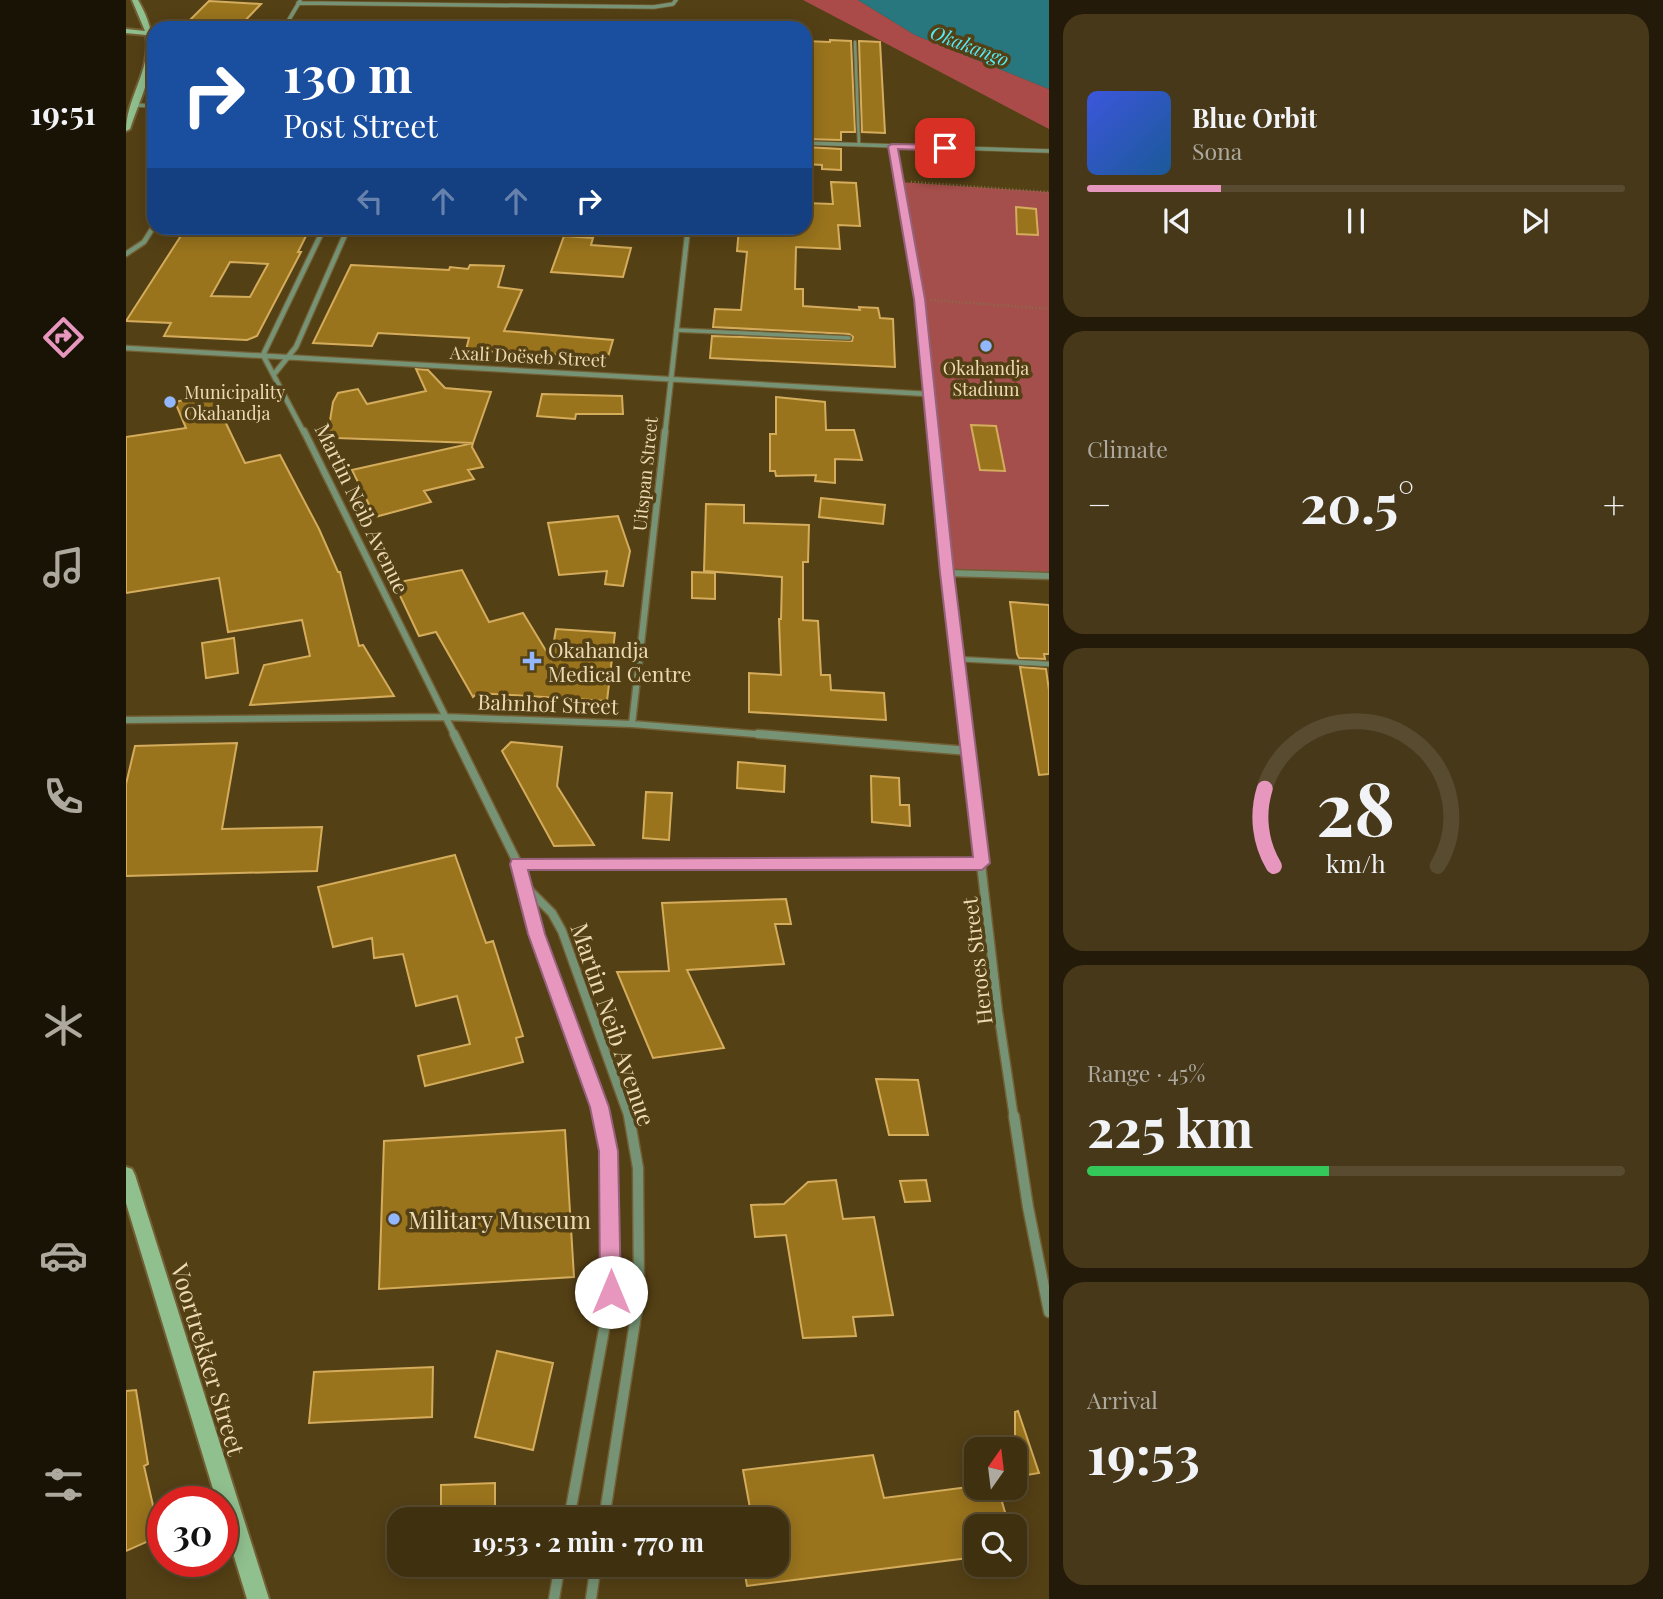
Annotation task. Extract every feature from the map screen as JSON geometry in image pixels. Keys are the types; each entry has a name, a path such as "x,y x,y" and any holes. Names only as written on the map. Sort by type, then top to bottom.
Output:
{"main road":[{"path":"135,0 145,18 147,28"},
{"path":"126,31 147,33"},
{"path":"126,129 147,67"},
{"name":"Voortrekker Street","path":"126,1175 258,1599"}],"street":[{"path":"288,21 299,2 654,7 673,4 676,0"},
{"path":"134,105 147,106"},
{"path":"812,143 1049,151"},
{"name":"Heroes Street","path":"892,146 919,299 947,573 1000,1024 1028,1207 1049,1312"},
{"path":"126,254 144,242 148,235"},
{"path":"263,355 321,235"},
{"path":"275,373 291,356 345,235"},
{"name":"Uitspan Street","path":"632,724 687,235"},
{"name":"Axali Doëseb Street","path":"126,348 928,394"},
{"name":"Martin Neib Avenue","path":"263,355 275,373 518,864 537,934 600,1107 608,1151 611,1292 571,1507"},
{"path":"947,573 1049,576"},
{"name":"Bahnhof Street","path":"126,720 445,717 632,724 969,751"},
{"path":"518,864 982,863"},
{"name":"Martin Neib Avenue","path":"526,886 552,913 562,931 628,1113 638,1168 639,1296 606,1507"},
{"path":"554,1599 558,1577"},
{"path":"591,1599 594,1577"}],"lane":[{"path":"855,42 859,145"},
{"path":"676,330 849,338"},
{"path":"958,659 1049,664"}],"path":[{"path":"899,182 1049,192"},
{"path":"919,299 1049,309"}],"shaded area":[{"path":"803,0 858,0 915,35 1049,89 1049,129"},
{"name":"Okahandja Stadium","path":"899,182 1049,192 1049,576 947,573 919,299"}],"water":[{"name":"Okakango","path":"858,0 1049,0 1049,89 915,35"}],"building":[{"path":"209,1 261,4 245,21 189,21"},
{"path":"812,41 851,41 855,132 841,132 841,140 812,139"},
{"path":"859,41 880,42 885,133 862,132"},
{"path":"812,147 841,149 841,170 822,169 822,165 812,164"},
{"path":"831,182 856,183 860,226 838,225 840,249 796,247 795,289 803,289 803,306 860,310 859,307 878,308 880,318 893,319 895,367 710,358 712,336 852,341 853,337 849,334 713,327 715,309 741,310 747,252 737,251 738,235 812,235 812,203 833,204"},
{"path":"1016,207 1036,209 1038,235 1017,234"},
{"path":"181,235 306,235 298,252 301,252 257,336 247,340 164,336 171,323 126,321","holes":["230,262 268,264 250,297 211,296"]},
{"path":"564,236 593,238 591,245 631,248 623,277 551,272"},
{"path":"351,265 449,270 450,267 468,269 470,265 504,266 498,287 522,290 504,331 613,340 608,357 466,350 469,338 378,333 372,346 313,343"},
{"path":"416,369 428,370 445,388 491,392 473,443 336,438 328,433 333,402 338,393 358,389 367,404 426,391"},
{"path":"212,394 245,463 280,455 340,572 359,646 363,645 394,696 250,705 264,665 310,656 302,620 228,632 219,578 126,593 126,437 186,428 175,402"},
{"path":"542,394 622,396 623,414 576,414 575,419 537,416"},
{"path":"776,397 825,402 826,430 854,430 862,460 835,459 835,483 815,481 816,475 776,476 775,471 770,471 770,434 776,434"},
{"path":"971,425 996,426 1005,471 980,470"},
{"path":"473,443 472,447 483,467 468,470 474,479 424,491 431,502 375,517 352,470"},
{"path":"821,498 885,505 883,524 819,517"},
{"path":"706,504 744,505 744,523 809,525 808,562 803,562 803,620 818,621 821,675 830,675 831,690 884,693 886,720 749,712 749,673 781,675 779,619 782,577 704,571"},
{"path":"618,516 630,551 623,586 605,584 607,571 559,575 548,523"},
{"name":"Okahandja Medical Centre","path":"462,570 489,622 523,613 551,659 556,629 615,633 607,701 478,693 473,697 436,632 419,636 394,583"},
{"path":"692,572 715,573 715,599 692,598"},
{"path":"1010,602 1049,605 1049,654 1044,654 1045,659 1019,658"},
{"path":"234,638 238,673 206,678 202,643"},
{"path":"1020,667 1046,669 1049,690 1049,774 1039,775"},
{"path":"511,742 562,747 557,786 594,845 554,846 502,751"},
{"path":"237,743 222,829 322,827 317,871 126,876 126,784 135,746"},
{"path":"738,762 785,766 784,792 737,788"},
{"path":"871,776 899,778 900,805 909,805 910,826 872,822"},
{"path":"646,792 672,793 669,840 643,838"},
{"path":"455,855 486,943 493,941 523,1036 516,1038 523,1062 425,1086 418,1056 470,1044 457,996 416,1006 403,954 374,958 372,938 333,947 318,887"},
{"path":"786,899 791,924 775,924 784,964 687,970 724,1048 653,1058 617,972 669,971 662,903"},
{"path":"876,1079 918,1080 928,1135 889,1135"},
{"path":"565,1130 574,1277 379,1289 384,1141"},
{"path":"836,1180 843,1219 874,1217 893,1315 853,1317 856,1336 803,1338 786,1235 755,1237 751,1205 784,1204 808,1182"},
{"path":"926,1180 930,1201 905,1202 900,1181"},
{"path":"497,1351 553,1363 533,1450 475,1437"},
{"path":"433,1367 432,1417 309,1423 314,1372"},
{"path":"136,1390 148,1464 144,1466 149,1486 147,1542 126,1551 126,1391"},
{"path":"1018,1411 1027,1437 1015,1437 1015,1412"},
{"path":"1027,1438 1039,1473 1027,1475"},
{"path":"873,1455 884,1498 964,1488 964,1500 1001,1500 1006,1514 964,1514 964,1559 747,1586 745,1577 789,1577 789,1507 750,1507 743,1470"},
{"path":"495,1483 495,1507 441,1507 441,1485"}],"place":[{"name":"Okahandja Stadium","path":"986,346"},
{"name":"Municipality Okahandja","path":"170,402"},
{"name":"Okahandja Medical Centre","path":"532,661"},
{"name":"Military Museum","path":"394,1219"}],"route":[{"path":"611,1292 608,1151 600,1107 537,934 518,864 982,863 947,573 919,299 892,146 945,148"}]}
